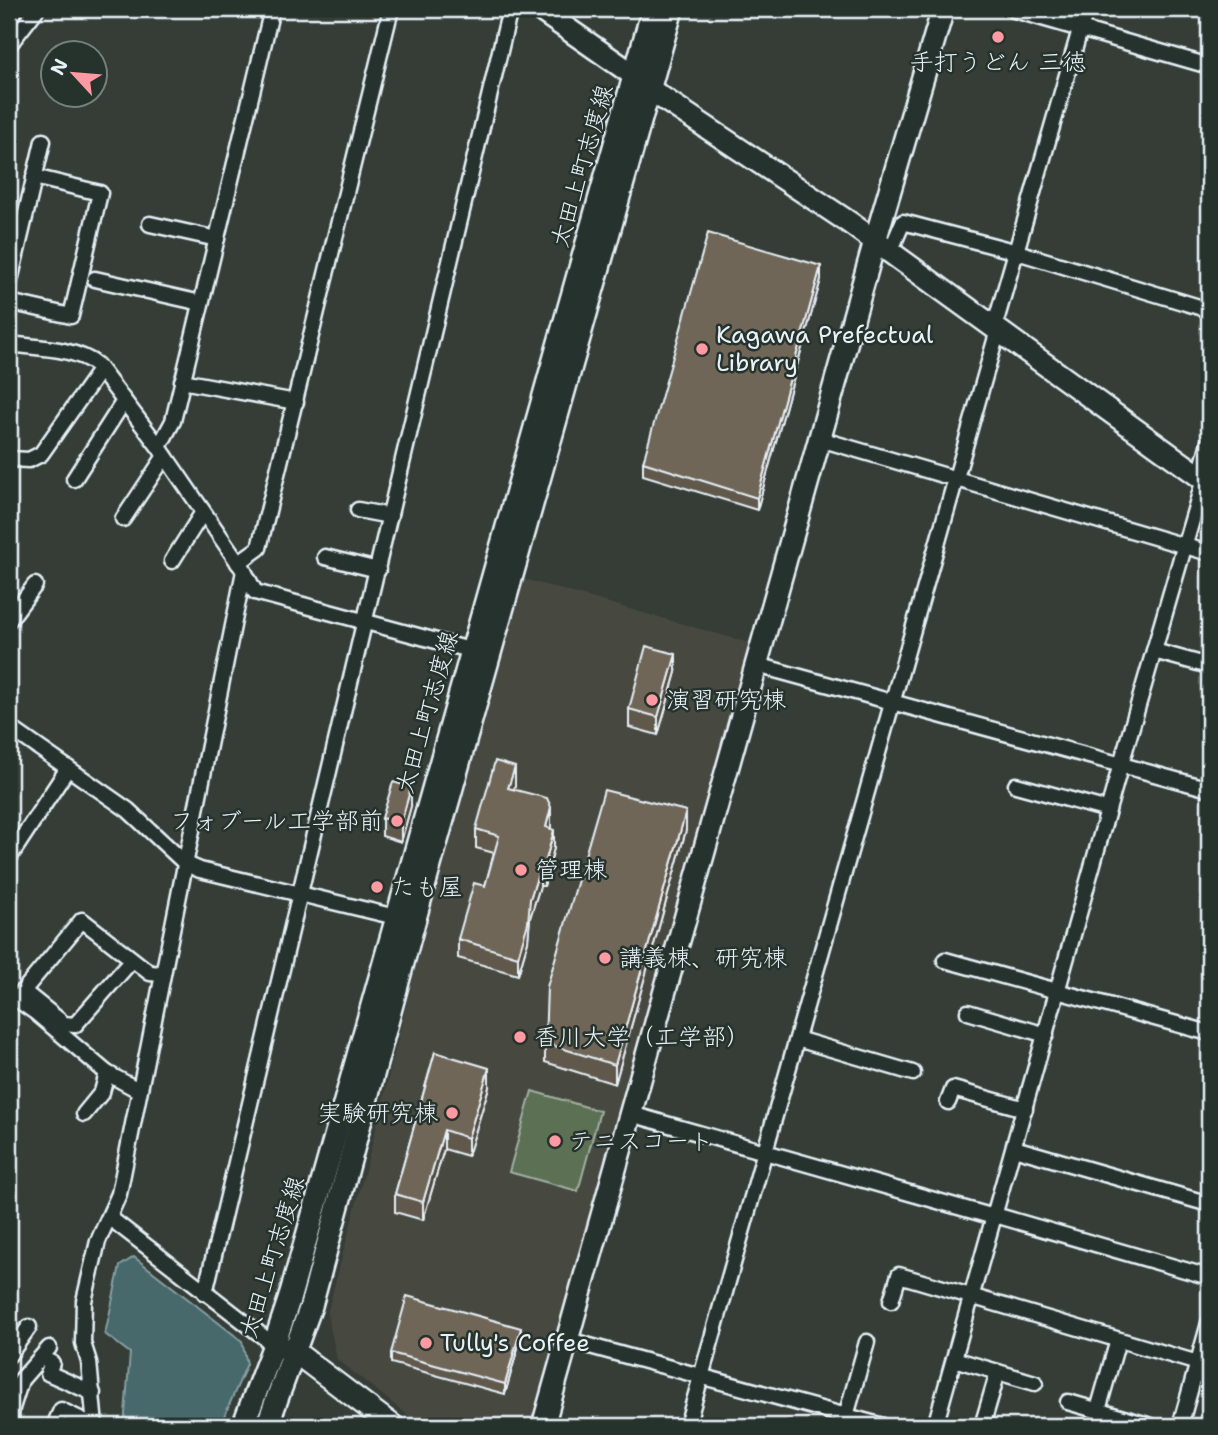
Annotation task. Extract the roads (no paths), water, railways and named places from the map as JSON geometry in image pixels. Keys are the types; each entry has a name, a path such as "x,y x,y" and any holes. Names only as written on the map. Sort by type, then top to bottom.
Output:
{"street":[{"path":"9,46 37,9"},
{"path":"123,519 162,452 173,421 272,9"},
{"path":"54,1426 55,1408 95,1426 89,1362 83,1343 84,1301 98,1241 119,1194 186,864 241,567 259,548 391,9"},
{"path":"205,1293 510,9"},
{"path":"539,9 642,83 883,246 1204,479"},
{"name":"太田上町志度線","path":"642,83 653,9"},
{"name":"太田上町志度線","path":"243,1426 274,1345 405,920 642,83 672,9"},
{"path":"543,1426 820,439 883,246 943,9"},
{"path":"1011,9 1209,65"},
{"path":"687,1426 1086,9"},
{"path":"9,285 43,141"},
{"path":"9,302 71,316 100,193 34,177"},
{"path":"883,246 904,222 1017,252 1209,310"},
{"path":"150,224 217,239"},
{"path":"95,279 201,303"},
{"path":"9,344 77,354 88,358 100,370 162,452 241,567 255,592 480,652"},
{"path":"9,459 29,460 41,454 100,370"},
{"path":"182,381 296,401"},
{"path":"74,479 124,401"},
{"path":"820,439 1209,554"},
{"path":"935,1426 1204,479 1209,442"},
{"path":"358,510 390,516"},
{"path":"172,561 203,512"},
{"path":"325,557 378,570"},
{"path":"9,620 35,585"},
{"path":"1154,651 1209,666"},
{"path":"757,665 1209,789"},
{"path":"9,727 128,810 186,864 200,870 405,920"},
{"path":"9,858 68,768"},
{"path":"1016,785 1108,810"},
{"path":"132,960 75,1024 64,1024 23,991 82,920 150,973 162,974"},
{"name":"太田上町志度線","path":"267,1426 314,1292 405,920"},
{"path":"945,960 1209,1033"},
{"path":"9,994 35,1012 107,1073 138,1090"},
{"path":"968,1012 1046,1035"},
{"path":"797,1038 913,1073"},
{"path":"83,1114 102,1092 107,1073"},
{"path":"948,1102 953,1089 1025,1109"},
{"path":"631,1114 1209,1277"},
{"path":"1014,1148 1209,1204"},
{"path":"110,1219 274,1345 295,1352 393,1426"},
{"path":"891,1301 898,1275 1198,1363"},
{"path":"1181,1426 1209,1323"},
{"path":"9,1355 29,1326"},
{"path":"568,1339 883,1426"},
{"path":"1098,1410 1118,1340"},
{"path":"846,1416 867,1342"},
{"path":"10,1426 12,1408 25,1373 45,1353 52,1363 48,1373 93,1393"},
{"path":"954,1359 1035,1383"},
{"path":"9,1361 25,1373"},
{"path":"982,1426 998,1372"},
{"path":"1068,1402 1151,1426"}],"water":[{"path":"134,1257 242,1341 247,1364 220,1426 124,1426 130,1353 105,1334 120,1266"}],"place":[{"name":"手打うどん 三徳","path":"998,37"},
{"name":"Kagawa Prefectual Library","path":"702,349"},
{"name":"演習研究棟","path":"652,700"},
{"name":"フォブール工学部前","path":"397,821"},
{"name":"管理棟","path":"521,870"},
{"name":"たも屋","path":"377,887"},
{"name":"講義棟、研究棟","path":"605,958"},
{"name":"香川大学（工学部）","path":"520,1037"},
{"name":"実験研究棟","path":"452,1113"},
{"name":"テニスコート","path":"555,1141"},
{"name":"Tully's Coffee","path":"426,1343"}]}
